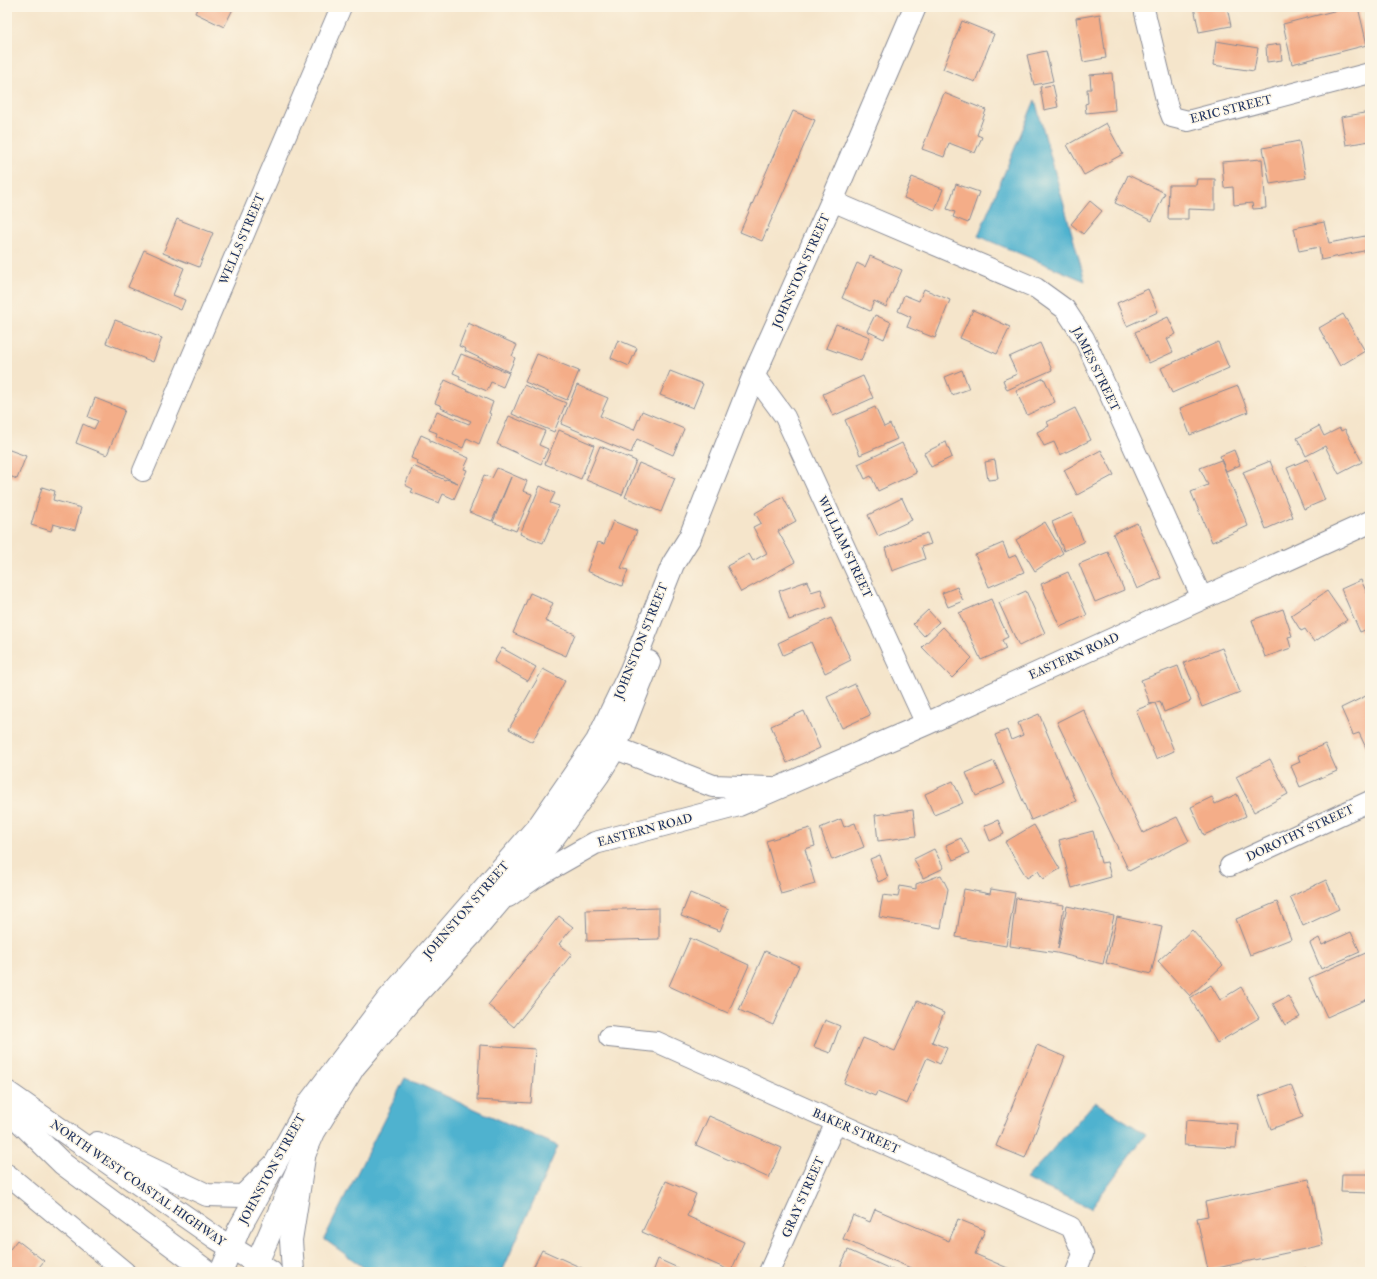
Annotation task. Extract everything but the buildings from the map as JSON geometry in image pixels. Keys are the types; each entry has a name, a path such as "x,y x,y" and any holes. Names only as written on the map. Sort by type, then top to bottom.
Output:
{"main road":[{"name":"JOHNSTON STREET","path":"260,1269 305,1151 314,1132 354,1067 410,1001 500,901 554,837 599,774 606,744 631,670 673,564 690,537 754,375 832,201 915,7"},
{"name":"EASTERN ROAD","path":"500,901 536,877 595,843 739,805 778,789 926,724 1370,522"},
{"name":"JOHNSTON STREET","path":"221,1272 230,1247 273,1166 309,1103 388,1000 540,824 606,744"},
{"name":"EASTERN ROAD","path":"606,744 713,786 778,789"},
{"name":"NORTH WEST COASTAL HIGHWAY","path":"7,1092 260,1269"},
{"name":"NORTH WEST COASTAL HIGHWAY","path":"7,1109 63,1164 208,1272"},
{"path":"39,1115 207,1195 243,1196 273,1166"},
{"path":"293,1272 291,1240 305,1151"}],"street":[{"name":"WELLS STREET","path":"143,471 341,7"},
{"name":"ERIC STREET","path":"1145,13 1167,104 1172,117 1188,121 1370,73"},
{"name":"JAMES STREET","path":"832,201 1036,288 1065,309 1084,338 1202,598"},
{"name":"WILLIAM STREET","path":"754,375 785,417 926,724"},
{"name":"DOROTHY STREET","path":"1230,866 1370,801"},
{"name":"BAKER STREET","path":"609,1037 657,1042 1071,1227 1083,1254 1076,1272"},
{"name":"GRAY STREET","path":"769,1272 836,1122"},
{"path":"7,1174 125,1272"}],"water":[{"path":"1035,100 1085,281 978,236"},
{"path":"405,1078 558,1146 502,1272 370,1272 324,1239"},
{"path":"1095,1102 1146,1134 1091,1208 1026,1179"}]}
